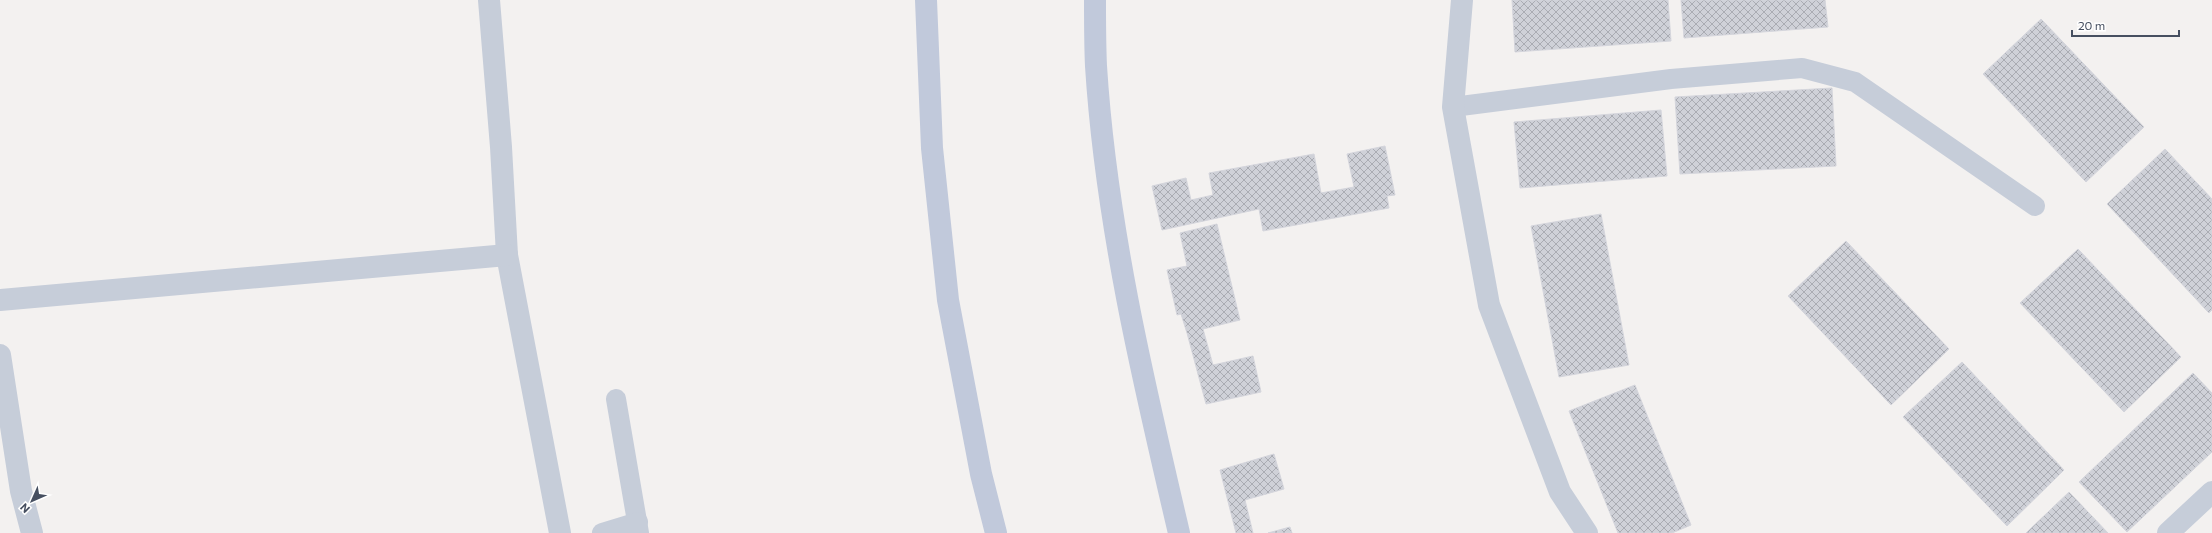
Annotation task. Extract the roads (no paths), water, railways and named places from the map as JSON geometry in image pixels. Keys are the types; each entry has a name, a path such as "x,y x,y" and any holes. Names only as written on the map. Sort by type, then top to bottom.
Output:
{"street":[{"path":"489,0 501,147 507,255 560,533"},
{"path":"926,0 932,148 948,300 981,474 996,533"},
{"path":"1095,0 1096,66 1110,199 1143,381 1179,533"},
{"path":"1462,0 1453,107 1489,305 1560,492 1587,533"},
{"path":"0,300 507,255"},
{"path":"0,355 21,491 32,533"},
{"path":"2168,533 2212,492"}],"lane":[{"path":"1453,107 1671,79 1802,68 1855,82 2035,206"},
{"path":"602,533 639,528 616,399"}]}
